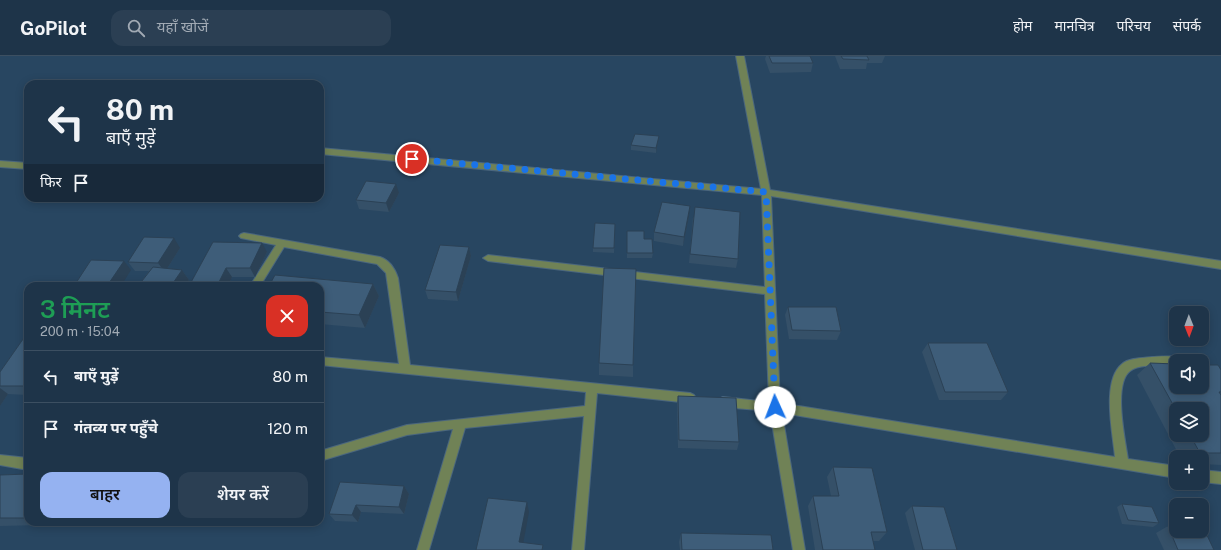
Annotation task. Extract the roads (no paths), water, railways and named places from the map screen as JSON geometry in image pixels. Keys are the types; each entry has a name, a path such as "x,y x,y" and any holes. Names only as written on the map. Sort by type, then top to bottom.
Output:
{"street":[{"path":"740,56 766,192 775,407 799,550"},
{"path":"324,151 766,192 1221,264"},
{"path":"0,164 24,166"},
{"path":"244,236 380,261 391,270 394,278 405,369"},
{"path":"258,282 282,243"},
{"path":"488,258 770,291"},
{"path":"1122,462 1115,396 1118,380 1125,368 1139,363 1160,360 1169,361"},
{"path":"324,361 775,407 1169,471"},
{"path":"578,550 592,388"},
{"path":"324,455 407,430 460,423 590,410"},
{"path":"423,550 458,436 460,423"},
{"path":"0,460 24,463"},
{"path":"1209,477 1221,478"}]}
